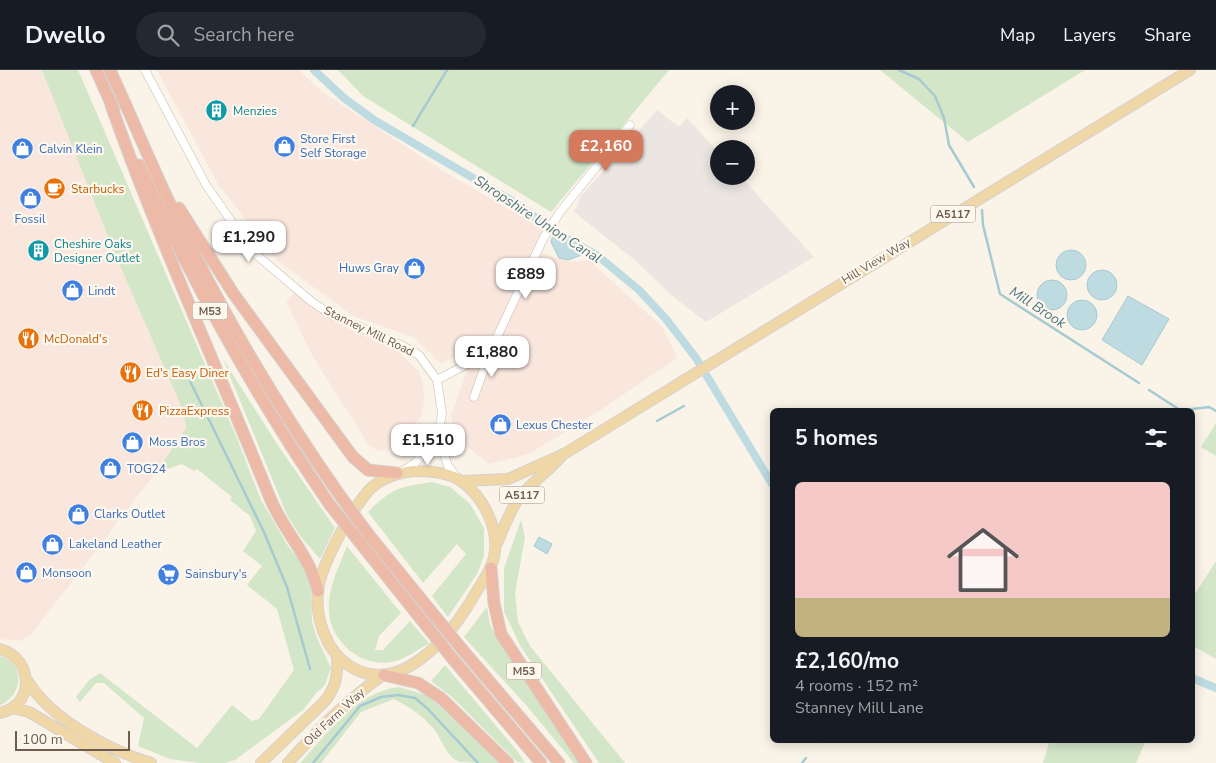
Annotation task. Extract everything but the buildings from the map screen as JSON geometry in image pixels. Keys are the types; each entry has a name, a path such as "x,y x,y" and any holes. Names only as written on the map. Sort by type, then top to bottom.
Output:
{"highway":[{"name":"M53","path":"96,70 171,235 217,324 264,406 330,505 452,658 541,763"},
{"name":"M53","path":"110,70 183,232 227,318 311,455 375,543 559,763"},
{"path":"112,104 140,186 245,432 271,500 281,520 310,565 318,591"},
{"path":"154,166 233,293 353,457 368,470 398,473"},
{"name":"M53","path":"491,568 494,604 501,634 586,763"},
{"path":"384,675 418,683 441,698 508,763"}],"main road":[{"name":"Hill View Way","path":"398,473 425,471 460,480 508,479 564,454 717,358 1190,70"},
{"name":"Hill View Way","path":"495,546 509,515 520,497 552,468 564,454"},
{"path":"384,675 352,668 336,657 323,630 318,591 331,553 349,520 370,490 398,473"},
{"path":"460,480 480,501 490,518 495,535 491,568"},
{"name":"Old Farm Way","path":"288,763 319,728 354,696 384,675 403,670 434,647 454,625 491,568"},
{"path":"0,649 13,654 19,660 24,667 27,680 39,699 63,718 110,746 132,757 151,763"},
{"name":"Old Farm Way","path":"260,763 326,700 334,688 337,677 336,657"},
{"path":"0,713 12,708 23,696 27,680"},
{"path":"12,708 29,712 115,763"}],"street":[{"name":"Stanney Mill Road","path":"145,70 206,185 252,250 312,302 326,311 399,344 418,356 437,380 442,412 438,437 448,466 460,480"},
{"path":"474,397 490,352 543,239 560,212 630,125"},
{"path":"437,380 490,352"},
{"path":"398,473 414,463 438,437"}],"shaded area":[{"name":"Cheshire Oaks Designer Outlet","path":"0,70 42,70 115,254 179,399 186,428 176,446 31,635 19,641 0,639"},
{"path":"157,70 299,70 322,92 440,169 543,229 492,339 483,346 440,363 413,337 353,316 277,260 218,184"},
{"path":"657,110 679,127 687,118 710,143 710,185 748,185 814,257 706,322 671,295 636,261 574,212 581,196"},
{"path":"542,253 570,262 589,260 663,328 677,358 599,411 529,454 489,464 457,439 451,416 468,368 495,351 534,264"},
{"path":"294,293 317,310 349,328 394,347 419,372 423,384 424,402 421,417 406,436 391,449 379,451 369,445 313,357 286,301"}],"green space":[{"path":"42,70 78,70 236,436 261,500 288,546 303,565 311,582 312,622 331,668 325,685 303,710 235,760 225,763 199,763 170,759 138,746 144,718 104,683 96,683 80,702 76,697 89,680 100,673 197,748 232,705 252,721 259,719 294,670 277,609 247,585 262,566 243,551 256,531 250,516 230,500 232,497 197,469 194,471 182,464 167,469 162,464 186,428 183,410 115,254"},
{"path":"338,70 669,70 551,212 363,96"},
{"path":"880,70 1085,70 968,142"},
{"path":"223,359 277,444 335,528 320,559 301,537 287,515"},
{"path":"1216,423 1216,456 1201,447"},
{"path":"432,482 450,487 470,504 484,528 484,556 477,574 448,617 432,596 466,554 457,544 423,583 368,512 390,493 411,485"},
{"path":"521,520 525,537 515,593 518,622 530,646 625,763 599,763 521,647 504,612 504,568"},
{"path":"347,546 401,613 379,636 375,650 383,650 410,621 429,643 404,658 383,663 361,658 343,644 331,623 329,603 334,578"},
{"path":"1216,561 1216,659 1195,647 1195,594"},
{"path":"487,607 490,625 499,642 581,763 574,763 527,706 464,637"},
{"path":"0,656 14,666 18,680 17,688 13,695 8,701 0,705"},
{"path":"445,665 518,752 525,763 517,762 452,697 431,681"},
{"path":"399,687 429,696 500,763 461,762 456,760 447,752 435,731 424,718 394,699 361,712 321,763 300,763 332,727 356,705 384,690"},
{"path":"1049,743 1145,743 1136,763 1043,763"}],"water":[{"path":"554,231 590,252 568,260 559,258 551,242"},
{"path":"1071,250 1082,254 1086,265 1082,276 1071,280 1060,276 1056,265 1060,254"},
{"path":"1102,270 1113,274 1117,285 1113,296 1102,300 1091,296 1087,285 1091,274"},
{"path":"1052,280 1063,284 1067,295 1063,306 1052,310 1041,306 1037,295 1041,284"},
{"path":"1128,296 1169,319 1142,365 1102,340"},
{"path":"1082,300 1088,301 1096,309 1096,321 1088,329 1082,330 1076,329 1068,321 1067,315 1068,309 1076,301"},
{"path":"539,537 552,544 547,554 534,546"}],"waterway":[{"name":"Shropshire Union Canal","path":"314,70 344,98 374,120 514,202 554,231 598,256 639,290 666,319 696,358 770,481"},
{"path":"413,126 447,70"},
{"name":"Mill Brook","path":"899,70 919,79 935,96 944,118 949,145 974,187"},
{"name":"Mill Brook","path":"982,210 983,225 1000,294 1139,383"},
{"path":"190,381 263,530 287,587 310,669"},
{"name":"Mill Brook","path":"1149,390 1177,408"},
{"path":"657,421 684,406"},
{"name":"Mill Brook","path":"1195,409 1209,407 1216,411"},
{"name":"Shropshire Union Canal","path":"1195,679 1216,688"},
{"path":"313,763 360,706 381,697 398,695 415,698 427,708 478,763"},
{"path":"802,763 806,758"}],"place":[{"name":"Menzies","path":"217,111"},
{"name":"Store First Self Storage","path":"284,146"},
{"name":"Calvin Klein","path":"23,149"},
{"name":"Starbucks","path":"55,189"},
{"name":"Fossil","path":"30,198"},
{"name":"Cheshire Oaks Designer Outlet","path":"38,251"},
{"name":"Huws Gray","path":"415,268"},
{"name":"Lindt","path":"72,291"},
{"name":"McDonald's","path":"28,339"},
{"name":"Ed's Easy Diner","path":"130,373"},
{"name":"PizzaExpress","path":"143,411"},
{"name":"Lexus Chester","path":"500,425"},
{"name":"Moss Bros","path":"133,442"},
{"name":"TOG24","path":"111,469"},
{"name":"Clarks Outlet","path":"78,514"},
{"name":"Lakeland Leather","path":"53,544"},
{"name":"Monsoon","path":"26,573"},
{"name":"Sainsbury's","path":"169,574"}]}
